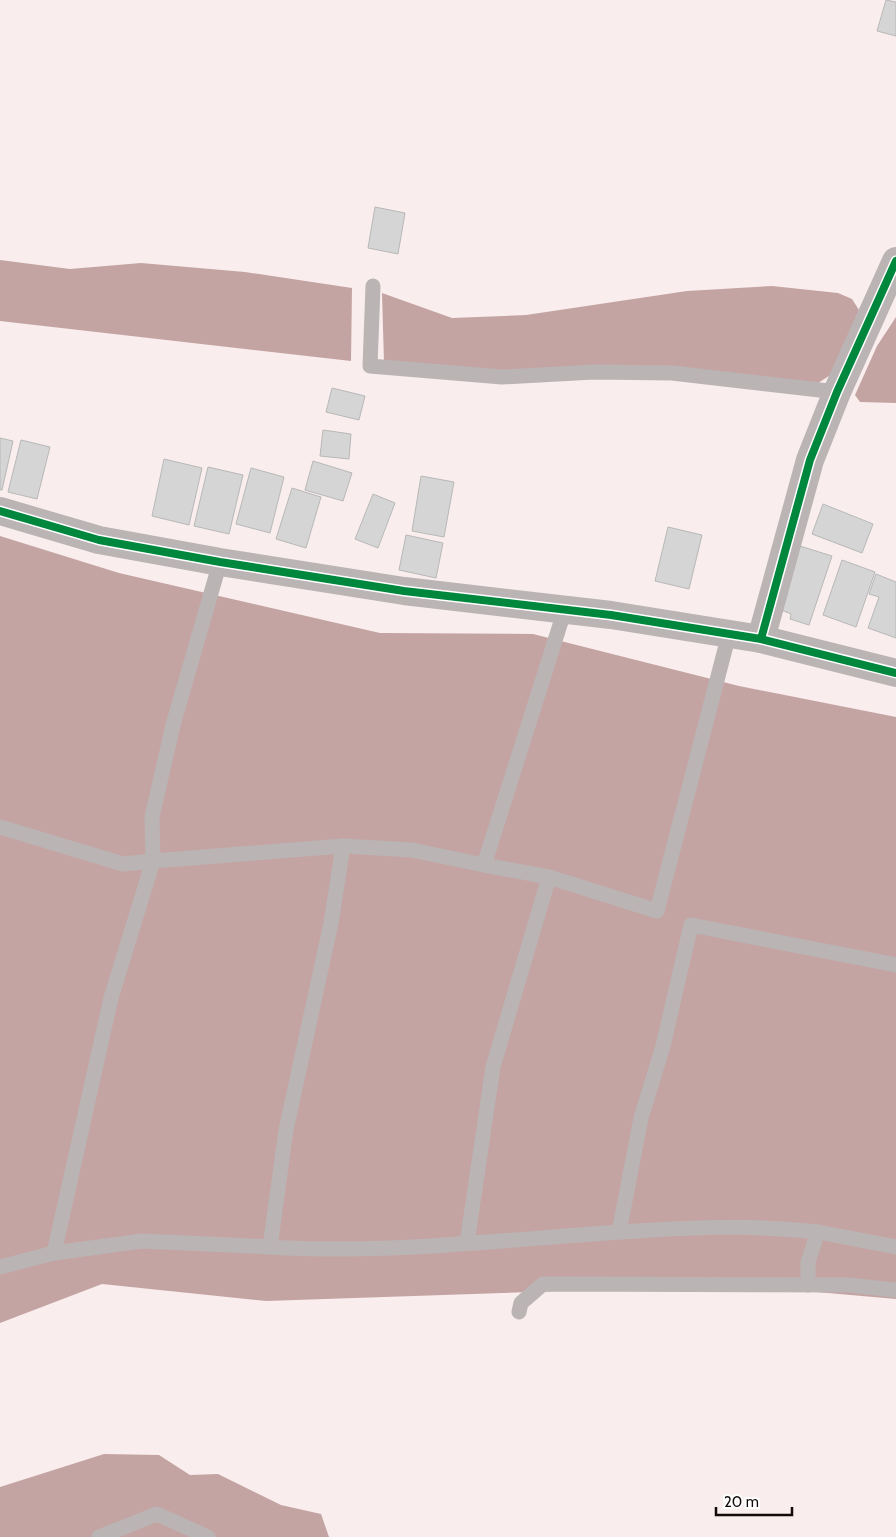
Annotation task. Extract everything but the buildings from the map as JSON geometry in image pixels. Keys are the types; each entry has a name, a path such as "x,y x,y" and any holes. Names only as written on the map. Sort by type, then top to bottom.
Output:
{"street":[{"path":"761,639 810,460 837,392 896,261"},
{"path":"0,511 99,540 220,562 404,591 565,609 761,639 896,673"}],"lane":[{"path":"373,286 370,366 502,377 594,372 672,373 837,392"},
{"path":"54,1253 111,998 153,861 152,817 173,725 220,562"},
{"path":"484,865 565,609"},
{"path":"0,827 123,864 343,846 412,850 550,877 657,911 729,634"},
{"path":"270,1247 286,1130 331,923 343,846"},
{"path":"467,1243 493,1067 550,877"},
{"path":"620,1232 641,1118 663,1046 691,925 896,965"},
{"path":"0,1267 54,1253 142,1241 304,1249 467,1243 716,1226 818,1232 896,1247"},
{"path":"808,1285 808,1262 818,1232"},
{"path":"519,1312 521,1303 543,1284 848,1285 896,1290"},
{"path":"99,1537 157,1514 208,1537"}],"shaded area":[{"path":"0,260 70,269 141,263 245,272 352,288 351,361 0,321"},
{"path":"772,286 838,293 852,299 859,310 832,374 815,385 502,371 384,363 382,293 452,318 526,315 687,291"},
{"path":"896,317 896,403 860,402 855,395 877,346"},
{"path":"0,536 119,573 380,633 533,634 739,686 896,717 896,1299 737,1285 266,1301 102,1284 0,1323"},
{"path":"104,1454 159,1455 190,1475 218,1474 281,1505 321,1514 329,1537 0,1537 0,1487"}],"cycle path":[{"path":"761,639 810,460 837,392 896,261"},
{"path":"0,511 99,540 220,562 404,591 611,615 761,639 896,673"}]}
